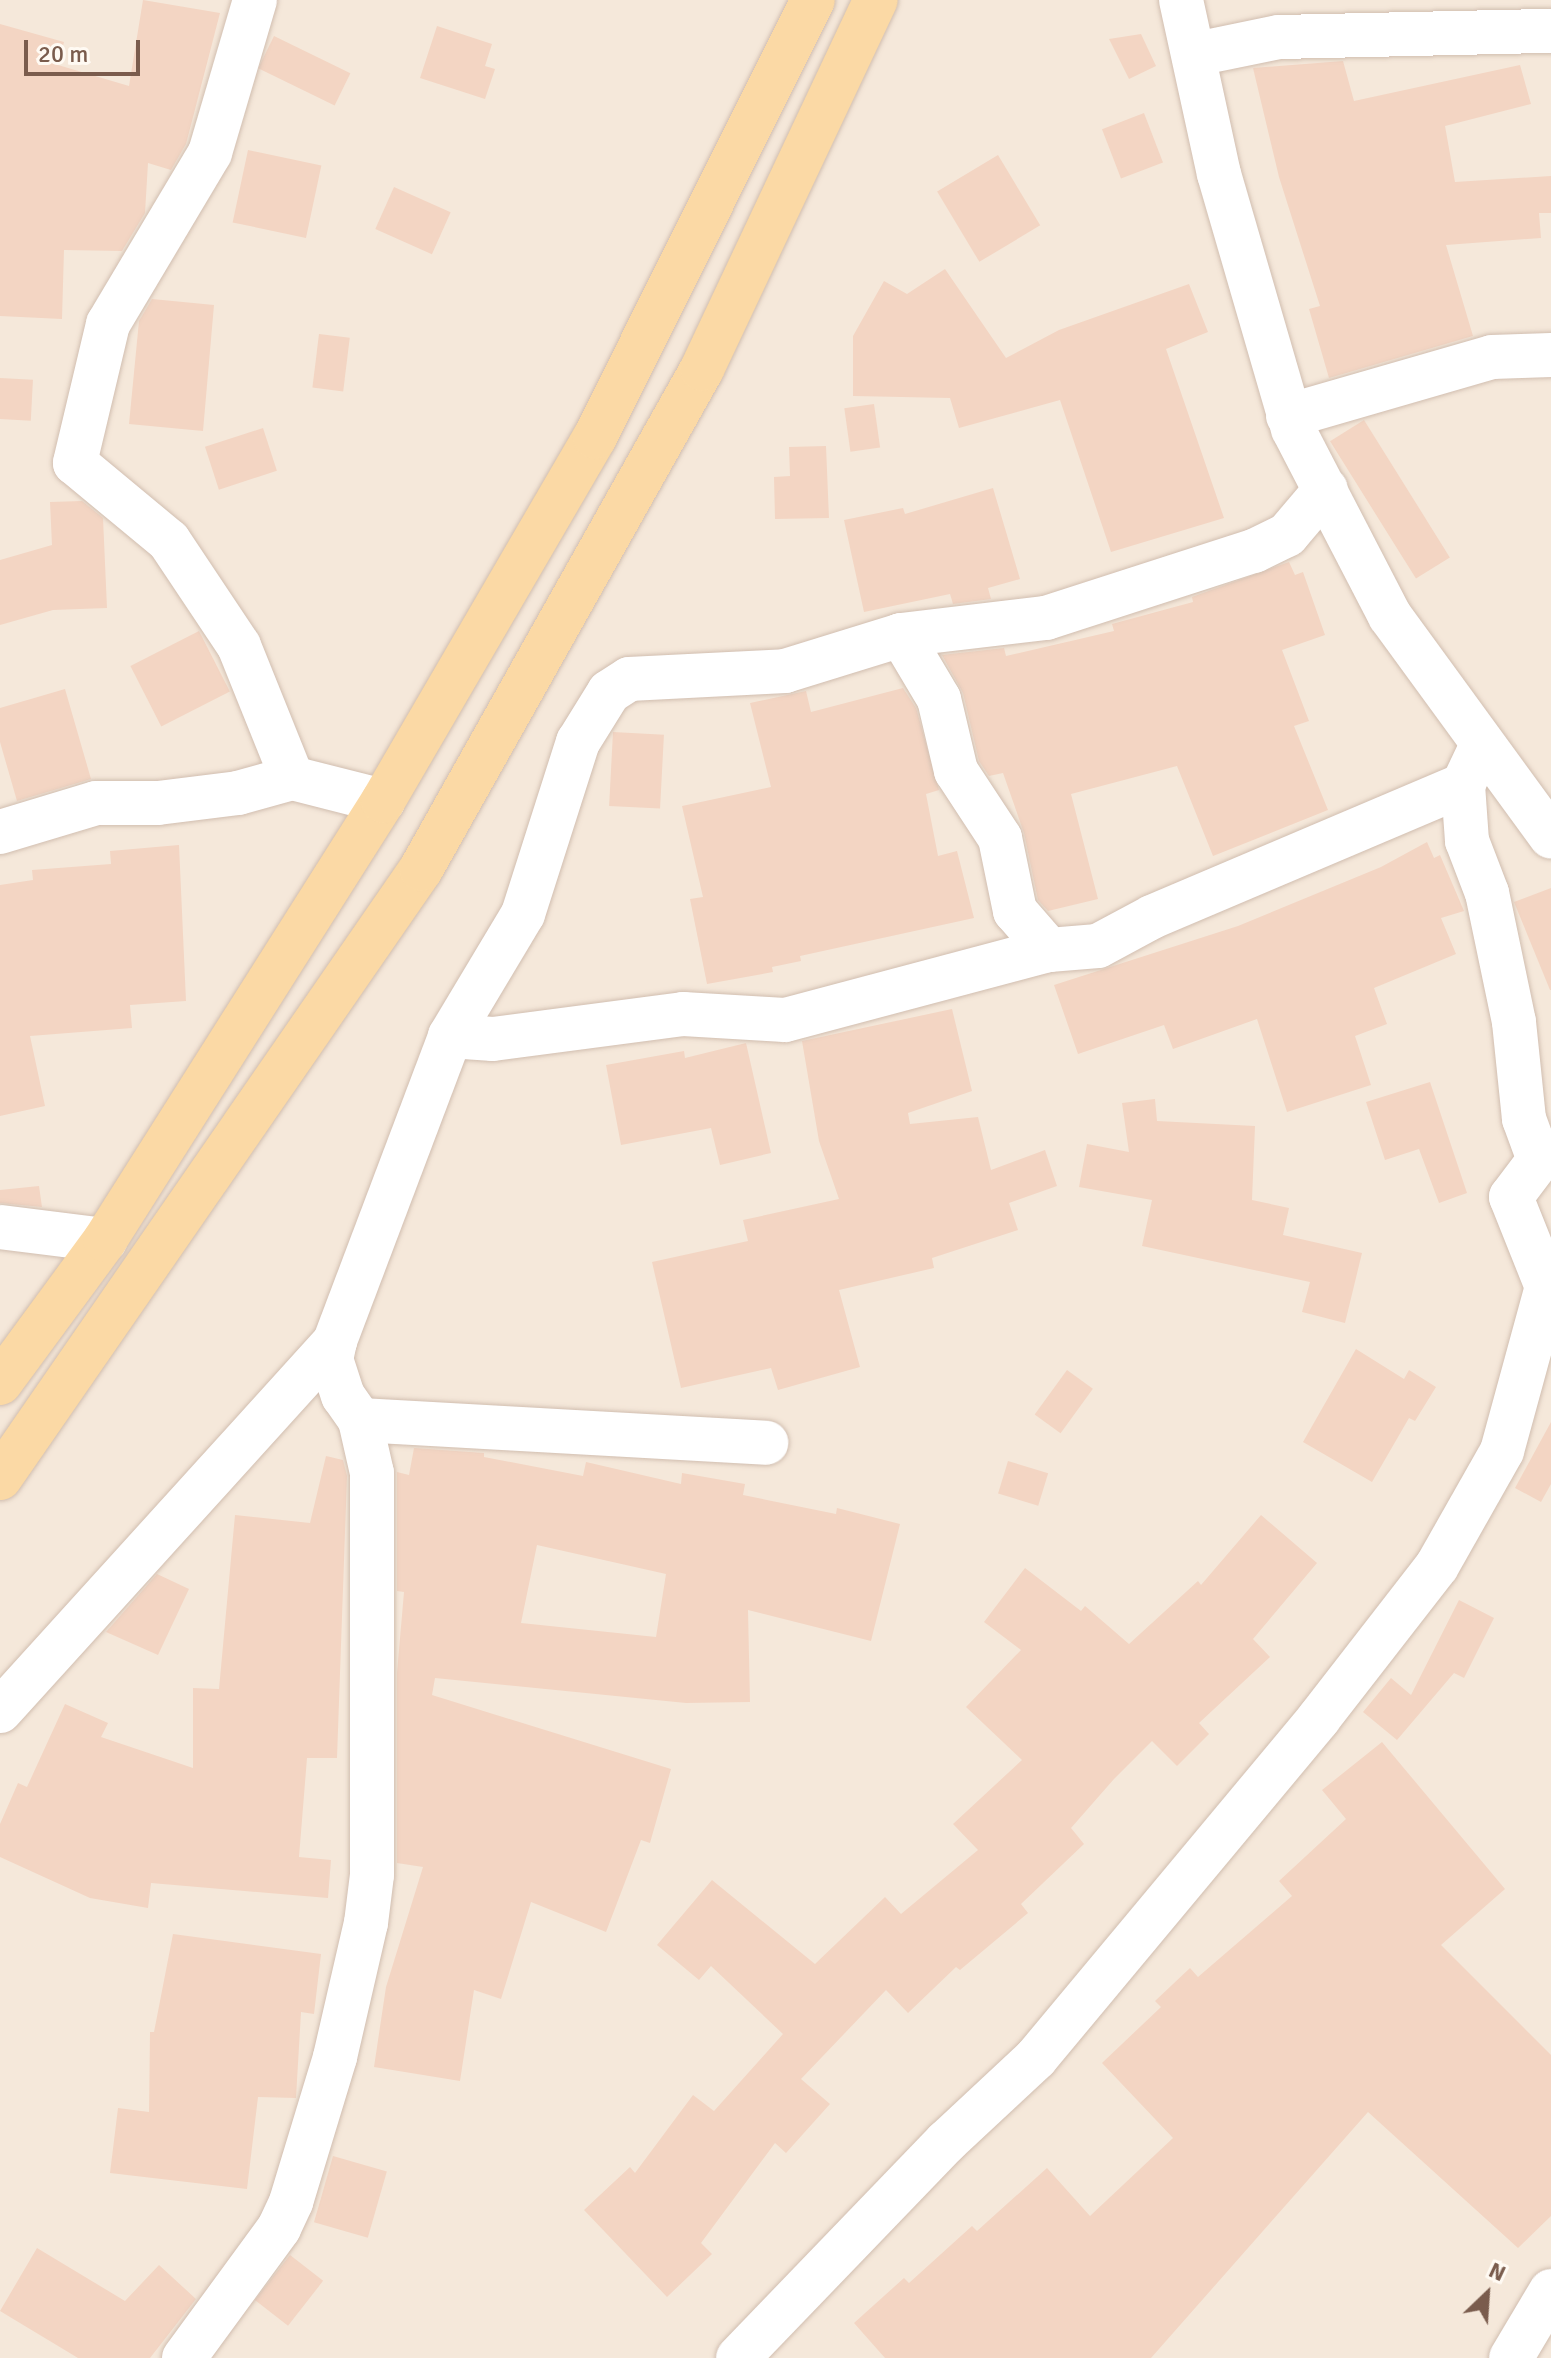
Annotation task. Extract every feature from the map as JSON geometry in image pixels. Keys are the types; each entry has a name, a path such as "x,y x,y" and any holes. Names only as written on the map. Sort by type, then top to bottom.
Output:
{"main road":[{"path":"0,1383 105,1240 383,801 595,437 813,0"},
{"path":"0,1478 421,869 702,369 876,0"}],"street":[{"path":"255,0 210,153 108,324 75,463 169,541 239,646 292,778"},
{"path":"1181,0 1196,54 1219,174 1288,416 1390,616 1551,837"},
{"path":"1196,54 1279,37 1551,31"},
{"path":"1288,416 1492,357 1551,355"},
{"path":"184,2358 279,2228 291,2202 335,2057 366,1923 372,1875 371,1460 360,1420 337,1379 331,1360 335,1341 450,1036 523,914 578,742 609,692 629,679 785,671 901,635 1046,618 1254,551 1287,535 1326,489"},
{"path":"901,635 939,699 956,771 1000,838 1015,911 1049,950"},
{"path":"738,2358 946,2142 1036,2058 1319,1718 1428,1577 1475,1507 1502,1451 1547,1287 1511,1197 1539,1160 1524,1119 1514,1022 1487,893 1467,841 1463,785 1482,745"},
{"path":"0,832 96,803 171,802 238,793 292,778 383,801"},
{"path":"450,1036 493,1039 683,1014 785,1020 1049,950 1098,946 1152,917 1463,785"},
{"path":"0,1227 105,1240"},
{"path":"0,1711 335,1341"},
{"path":"360,1420 766,1443"},
{"path":"1511,2358 1551,2291"}],"shaded area":[{"path":"0,0 1551,0 1551,2358 0,2358"}],"building":[{"path":"143,0 220,13 186,144 171,170 148,163 145,213 122,251 64,250 62,319 0,316 0,24 64,42 58,65 129,86"},
{"path":"437,26 492,44 485,66 495,69 485,99 420,78"},
{"path":"1141,34 1156,66 1129,79 1109,39"},
{"path":"274,36 350,73 335,106 258,68"},
{"path":"1343,61 1354,101 1520,65 1531,104 1445,126 1455,182 1551,176 1551,213 1539,213 1541,238 1446,245 1473,336 1329,378 1309,309 1320,306 1279,177 1253,68"},
{"path":"1144,113 1163,162 1121,179 1102,129"},
{"path":"248,150 321,166 306,238 233,222"},
{"path":"998,155 1040,225 979,262 937,192"},
{"path":"394,187 451,212 432,254 375,229"},
{"path":"945,269 1006,358 1059,330 1189,284 1208,332 1166,349 1224,518 1111,552 1060,400 959,428 950,398 853,396 853,336 884,281 907,294"},
{"path":"152,299 214,305 203,431 129,424 139,321"},
{"path":"319,334 350,338 343,391 312,388"},
{"path":"0,378 33,380 31,421 0,419"},
{"path":"874,404 880,448 850,452 844,408"},
{"path":"1364,420 1450,557 1416,579 1330,441"},
{"path":"263,428 277,471 219,490 205,447"},
{"path":"826,446 829,518 775,519 774,477 790,476 789,447"},
{"path":"993,488 1020,579 988,588 991,599 953,604 950,594 864,612 844,520 903,508 905,514"},
{"path":"82,501 103,518 107,608 53,610 0,625 0,560 52,545 50,502"},
{"path":"1289,562 1295,575 1303,572 1325,635 1282,650 1309,721 1294,726 1328,810 1213,856 1177,766 1071,794 1098,899 1048,911 1038,900 1024,833 1003,773 989,776 979,761 963,693 942,655 1004,648 1006,656 1114,631 1112,624 1193,602 1192,597"},
{"path":"199,631 230,692 161,727 130,666"},
{"path":"903,688 916,708 939,790 926,794 938,856 957,851 974,918 800,956 801,961 772,967 773,972 707,984 690,899 703,897 682,806 771,787 750,703 806,691 811,712"},
{"path":"65,689 91,779 17,801 0,742 0,708"},
{"path":"613,732 664,735 660,809 609,806"},
{"path":"1427,842 1434,858 1440,855 1464,911 1441,918 1456,954 1374,988 1387,1024 1355,1036 1371,1085 1287,1112 1257,1019 1173,1049 1164,1025 1078,1054 1054,985 1238,926 1381,867"},
{"path":"179,845 186,1001 130,1005 132,1028 30,1036 45,1106 0,1116 0,885 33,880 32,870 111,864 110,851"},
{"path":"1551,888 1551,990 1550,990 1514,902"},
{"path":"952,1009 972,1091 908,1113 910,1124 978,1117 991,1170 1045,1150 1057,1186 1009,1203 1018,1230 932,1258 934,1268 839,1290 860,1367 778,1390 771,1368 681,1388 652,1262 748,1241 743,1220 839,1199 819,1141 802,1041"},
{"path":"746,1043 771,1153 720,1165 711,1128 621,1145 606,1065 684,1051 685,1058"},
{"path":"1430,1082 1467,1193 1439,1203 1419,1149 1385,1160 1366,1102"},
{"path":"1155,1099 1157,1121 1255,1126 1252,1200 1289,1208 1283,1235 1362,1253 1345,1323 1302,1312 1310,1282 1142,1246 1152,1200 1079,1187 1087,1144 1129,1152 1122,1103"},
{"path":"39,1186 42,1207 0,1203 0,1190"},
{"path":"1356,1349 1404,1379 1409,1370 1436,1387 1415,1421 1409,1418 1372,1482 1303,1442"},
{"path":"1067,1370 1093,1389 1061,1433 1035,1414"},
{"path":"1551,1422 1551,1484 1541,1502 1515,1488"},
{"path":"414,1448 484,1453 484,1457 583,1476 586,1462 681,1484 682,1473 745,1484 743,1495 836,1514 837,1508 900,1524 871,1641 748,1610 750,1702 686,1703 435,1678 432,1695 671,1769 650,1843 641,1840 606,1932 531,1902 501,1999 474,1990 460,2081 374,2067 386,1987 423,1867 397,1863 397,1673 404,1592 397,1591 397,1472 409,1475","holes":["537,1545 666,1574 656,1637 521,1623"]},
{"path":"326,1456 343,1460 347,1476 337,1758 307,1758 299,1857 331,1860 328,1898 151,1883 148,1908 90,1898 0,1857 0,1824 18,1783 27,1787 65,1704 108,1723 101,1737 193,1768 193,1688 219,1689 235,1515 310,1523"},
{"path":"1008,1461 1048,1473 1038,1506 998,1494"},
{"path":"1261,1515 1317,1563 1253,1639 1270,1657 1199,1723 1209,1734 1177,1766 1152,1741 1114,1779 1071,1828 1084,1844 1021,1904 1028,1913 960,1970 956,1967 908,2013 886,1990 801,2079 830,2104 786,2153 775,2143 701,2243 712,2254 667,2297 584,2210 630,2167 635,2173 693,2095 714,2111 783,2034 711,1966 699,1980 657,1945 712,1880 815,1964 885,1897 901,1914 978,1850 953,1824 1022,1760 966,1707 1021,1650 984,1622 1025,1568 1081,1611 1085,1606 1129,1644 1198,1581 1201,1585"},
{"path":"157,1574 189,1589 158,1655 106,1632"},
{"path":"1459,1600 1494,1618 1464,1678 1454,1673 1397,1740 1363,1712 1391,1678 1411,1695"},
{"path":"1382,1742 1505,1889 1441,1945 1551,2055 1551,2216 1518,2248 1368,2112 1151,2358 885,2358 854,2323 904,2278 909,2283 972,2226 977,2231 1047,2168 1090,2216 1173,2138 1102,2063 1161,2007 1155,2001 1190,1968 1198,1977 1292,1896 1279,1881 1346,1819 1322,1790"},
{"path":"173,1934 321,1954 314,2014 301,2012 296,2098 258,2097 247,2189 110,2173 118,2108 149,2112 150,2032 154,2032"},
{"path":"333,2156 387,2171 368,2238 314,2222"},
{"path":"37,2248 125,2301 159,2265 196,2299 150,2358 78,2358 0,2311"},
{"path":"290,2255 323,2281 288,2326 255,2300"}]}
